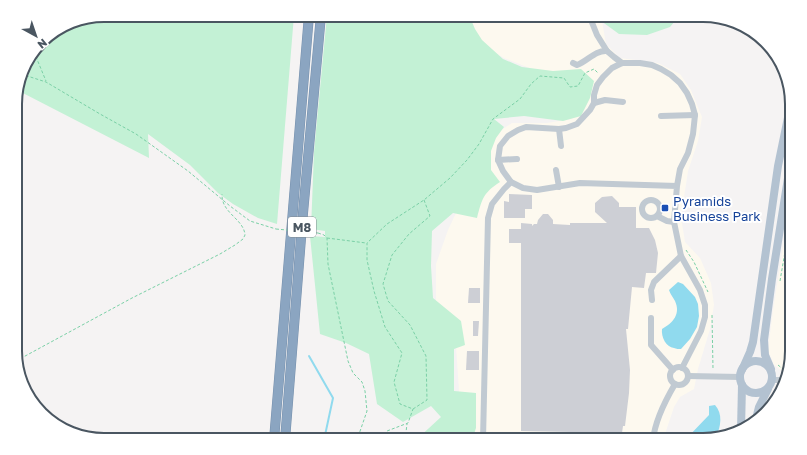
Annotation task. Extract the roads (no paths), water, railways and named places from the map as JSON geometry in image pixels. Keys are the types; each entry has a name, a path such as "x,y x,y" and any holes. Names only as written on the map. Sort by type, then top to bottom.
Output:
{"highway":[{"name":"M8","path":"275,433 308,22"},
{"name":"M8","path":"286,433 320,22"},
{"name":"M8","path":"270,433 291,236"}],"main road":[{"path":"741,424 741,378 752,342 778,166 785,132"},
{"path":"759,411 773,380 773,366 765,355 764,340 772,278 785,222"},
{"path":"768,389 763,392 750,392 745,389 741,378 746,364 749,362 758,361 773,366"}],"lane":[{"path":"592,22 597,36 607,51 622,63"},
{"path":"573,63 577,65 602,50 607,51"},
{"path":"677,186 580,183 537,190 523,188 511,182 503,172 498,160 500,146 508,136 526,127 559,129 577,124 590,110 594,103 594,95 597,85 612,68 622,63 652,65 672,75 680,83 692,104 694,115 694,134 688,153 680,169 674,222 681,256 700,290 705,305 705,317 701,331 682,368"},
{"path":"594,103 605,100 623,102"},
{"path":"661,116 694,115"},
{"path":"559,129 561,146"},
{"path":"498,160 517,159"},
{"path":"556,170 559,187"},
{"path":"483,433 488,218 492,204 504,188 511,182"},
{"path":"657,216 674,222"},
{"path":"652,300 654,282 681,256"},
{"path":"651,318 651,345 673,370"},
{"path":"678,367 685,369 688,376 686,381 682,384 675,384 670,378 670,374 673,370 678,367"},
{"path":"688,376 741,378"},
{"path":"773,380 780,380"},
{"path":"654,433 663,408 675,384"}],"water":[{"path":"678,282 683,284 695,297 698,304 699,316 697,327 690,339 681,349 676,349 669,346 663,338 662,332 662,329 670,324 675,318 677,306 669,290"},
{"path":"715,405 718,409 720,416 718,431 692,433 709,415 709,406"}],"waterway":[{"path":"309,356 333,398 326,433"}],"place":[{"name":"Pyramids Business Park","path":"665,208"}]}
